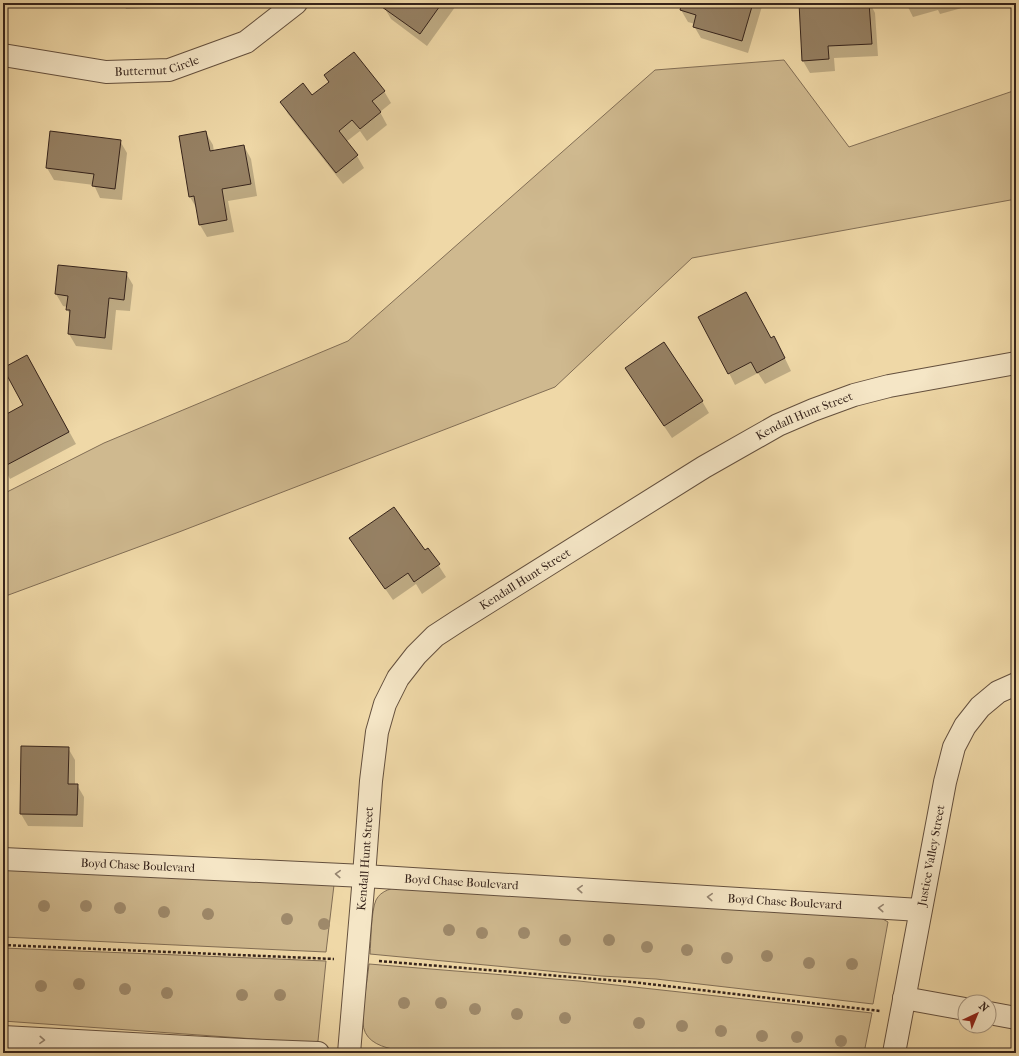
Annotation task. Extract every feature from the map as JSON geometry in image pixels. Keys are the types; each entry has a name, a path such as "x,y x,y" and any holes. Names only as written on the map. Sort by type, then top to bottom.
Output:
{"street":[{"name":"Butternut Circle","path":"3,55 106,72 169,70 246,42 296,3"},
{"name":"Kendall Hunt Street","path":"349,1053 371,781 377,732 385,704 398,678 416,655 435,636 458,620 704,467 778,426 813,410 854,395 889,386 1016,363"},
{"name":"Justice Valley Street","path":"894,1053 945,782 954,747 965,726 980,707 998,692 1016,684"},
{"name":"Boyd Chase Boulevard","path":"3,859 364,876 920,910"},
{"path":"902,1006 957,1009"},
{"path":"997,1014 1016,1018"},
{"path":"3,1038 318,1053"}],"path":[{"path":"3,945 357,960 632,982 902,1006"}],"shaded area":[{"path":"784,60 849,147 1016,90 1016,199 692,258 555,387 179,532 3,597 3,494 104,443 348,341 655,70"},
{"path":"3,868 334,885 326,952 3,937"},
{"path":"403,886 881,918 888,922 873,1004 656,979 601,976 370,954 372,918 376,900 384,892"},
{"path":"3,948 326,961 318,1041 311,1043 3,1021"},
{"path":"369,964 579,981 872,1013 864,1053 440,1053 406,1051 381,1046 365,1033 363,1015"}],"building":[{"path":"385,3 442,3 420,34 382,7"},
{"path":"682,3 753,3 742,41 693,27 696,15 680,10"},
{"path":"799,3 869,3 872,44 828,46 829,59 802,61"},
{"path":"354,52 385,91 372,101 381,112 360,129 352,120 339,131 358,155 336,173 280,102 303,83 312,95 329,82 324,75"},
{"path":"50,131 121,140 115,189 92,186 94,174 46,168"},
{"path":"206,131 210,151 244,145 251,184 222,189 227,220 199,225 194,196 189,197 179,136"},
{"path":"58,265 127,272 124,300 109,298 105,338 68,334 70,310 66,310 68,296 55,294"},
{"path":"746,292 771,338 774,336 785,358 757,373 751,362 728,374 698,317"},
{"path":"664,342 703,401 664,426 625,368"},
{"path":"27,355 69,432 3,467 3,416 23,405 3,368"},
{"path":"394,507 425,550 428,548 440,564 414,582 408,573 385,589 349,538"},
{"path":"21,746 69,747 68,784 78,784 77,815 20,814"}]}
